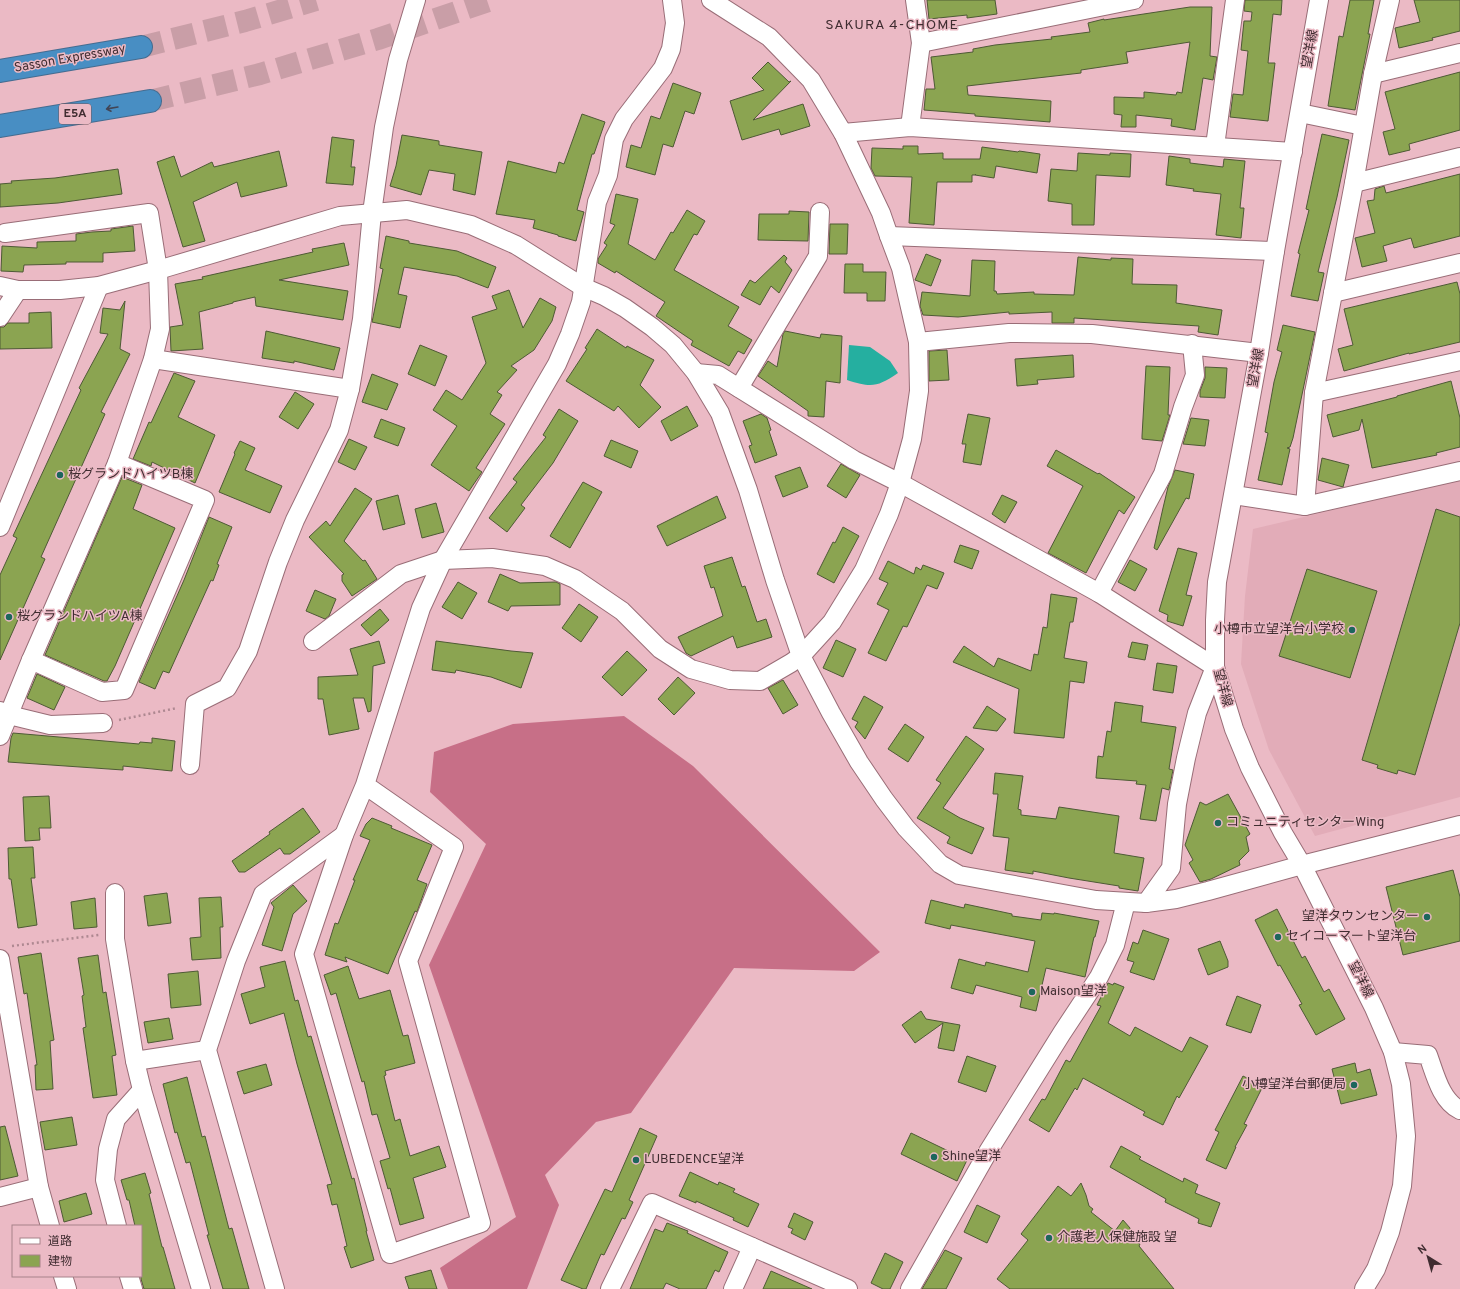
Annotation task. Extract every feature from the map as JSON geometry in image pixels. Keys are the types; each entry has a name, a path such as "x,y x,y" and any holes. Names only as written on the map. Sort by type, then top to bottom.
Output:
{"highway":[{"name":"Sasson Expressway","path":"0,71 141,47"},
{"name":"E5A","path":"0,126 150,101"}],"street":[{"path":"190,765 195,704 227,688 248,651 278,562 295,520 339,430 350,389 362,319 372,213 385,120 398,60 416,0"},
{"path":"365,784 454,847 408,961 481,1223 390,1254 304,954 344,835 365,784 421,608 443,560 557,364 570,334 581,302 597,202 608,175 614,139 624,119 663,68 671,49 675,23 672,0"},
{"path":"313,641 401,574 443,560 492,558 545,566 575,579 622,611 660,649 691,669 730,680 760,681 802,656 832,622 864,570 889,514 900,483 912,439 919,391 918,342 901,268 881,213 843,133 811,80 769,37 736,14 711,0"},
{"path":"910,128 920,43 915,0"},
{"path":"920,43 1134,0"},
{"path":"1215,146 1235,0"},
{"name":"望洋線","path":"1319,0 1275,251 1259,353 1217,582 1215,667 1234,729 1250,768 1283,833 1302,865 1374,1008 1393,1052 1401,1084 1406,1136 1402,1186 1390,1232 1376,1269 1364,1289"},
{"path":"1305,506 1314,393 1373,74 1390,0"},
{"path":"1373,74 1460,53"},
{"path":"1300,113 1363,126"},
{"path":"843,133 910,128 1293,152"},
{"path":"1354,183 1460,157"},
{"path":"0,286 18,290 60,290 99,286 340,216 407,210 471,225 516,245 583,287 604,296 652,327 673,345 696,373 720,413 748,490 775,580 802,656 831,713 859,762 906,828 940,864 959,875 1096,900 1146,903 1176,899 1208,892 1302,865 1460,825"},
{"path":"739,388 818,256 820,212"},
{"path":"0,736 4,713 30,660 117,462 153,358 160,329 158,270 149,213 5,233"},
{"path":"890,236 1275,251"},
{"path":"1333,293 1460,263"},
{"path":"0,527 99,286"},
{"path":"0,317 18,290"},
{"path":"918,342 1009,333 1092,334 1192,344 1259,353"},
{"path":"1099,593 1163,474 1183,407 1195,375 1192,344"},
{"path":"153,358 350,389"},
{"path":"1314,393 1460,361"},
{"path":"696,373 718,375 854,460 900,483 1099,593 1215,667 1197,713 1186,758 1177,804 1171,868 1146,903"},
{"path":"30,660 102,692 124,690 205,500 117,462"},
{"path":"1234,495 1305,506 1460,471"},
{"path":"4,713 50,724 103,723"},
{"path":"275,1289 207,1050 236,961 263,894 344,835"},
{"path":"115,893 115,933 135,1061 142,1090 200,1289"},
{"path":"910,1289 997,1138 1062,1033 1099,977 1115,945 1126,902"},
{"path":"4,953 39,1187 50,1225"},
{"path":"135,1061 207,1050"},
{"path":"1393,1052 1428,1056 1443,1093 1452,1106 1460,1110"},
{"path":"117,1225 105,1180 108,1149 116,1119 142,1090"},
{"path":"0,1197 39,1187"},
{"path":"610,1289 652,1203 848,1289"},
{"path":"733,1289 752,1247"},
{"path":"63,1277 67,1289"},
{"path":"129,1277 133,1289"}],"path":[{"path":"103,723 195,704"},
{"path":"4,953 115,933"}],"shaded area":[{"path":"849,345 870,347 890,361 898,373 885,381 874,385 847,380"},
{"name":"小樽市立望洋台小学校","path":"1460,480 1460,797 1315,836 1269,750 1241,664 1245,596 1253,529"},
{"path":"624,716 693,766 880,952 854,971 734,968 631,1113 596,1122 545,1175 559,1205 527,1289 448,1289 440,1268 516,1217 429,965 486,844 430,792 434,752 513,724"}],"building":[{"path":"927,0 995,0 997,14 967,18 967,15 929,19"},
{"path":"1245,0 1282,0 1281,15 1273,14 1268,63 1275,63 1268,121 1230,117 1233,94 1243,95 1248,51 1241,50 1244,21 1251,21 1252,12 1244,11"},
{"path":"1350,0 1374,0 1368,34 1370,34 1355,110 1328,106 1339,36 1343,37"},
{"path":"1414,0 1460,0 1460,31 1432,38 1433,40 1399,48 1395,28 1420,22"},
{"path":"1190,7 1212,7 1210,56 1217,57 1213,80 1203,78 1195,130 1171,126 1172,119 1136,115 1136,127 1121,127 1122,115 1114,114 1114,97 1144,98 1144,92 1176,95 1177,92 1182,93 1190,42 1126,52 1128,63 1081,70 1081,73 967,86 968,95 1051,101 1050,122 924,110 926,89 935,89 931,57 973,52 973,49 995,45 1052,39 1051,37 1090,32 1088,23 1104,19"},
{"path":"768,62 789,82 791,81 753,120 803,104 810,126 781,135 779,129 742,140 730,101 764,90 752,78"},
{"path":"1460,72 1460,130 1409,144 1410,150 1389,155 1383,132 1395,129 1385,92"},
{"path":"673,83 701,93 694,114 685,111 673,147 663,144 655,175 626,167 631,145 641,148 651,116 660,119"},
{"path":"582,114 605,122 594,154 592,154 577,210 584,212 576,241 533,228 535,220 496,214 508,161 556,173 559,162 564,164"},
{"path":"1322,134 1349,140 1337,197 1318,272 1324,273 1318,301 1291,296 1300,254 1298,253 1309,210 1306,209"},
{"path":"402,135 439,141 439,145 482,152 475,195 453,190 455,174 429,170 421,195 390,186 396,166"},
{"path":"332,137 354,140 351,167 355,167 353,185 326,183"},
{"path":"903,146 918,146 918,154 943,153 943,159 980,159 982,147 1040,154 1037,173 996,166 994,178 972,175 972,182 937,182 934,225 909,223 912,177 875,176 871,168 872,148 903,149"},
{"path":"279,151 287,186 241,197 237,182 193,202 205,241 183,247 157,162 174,156 181,177 212,162 214,167"},
{"path":"1078,153 1110,155 1110,153 1131,154 1130,177 1096,175 1094,225 1072,225 1072,204 1048,201 1051,169 1077,171"},
{"path":"1169,156 1190,159 1190,163 1223,167 1224,159 1245,161 1240,208 1244,208 1241,238 1216,235 1221,194 1193,191 1194,189 1166,185"},
{"path":"118,169 122,194 58,203 0,207 0,184 12,183 11,181 55,178"},
{"path":"1460,174 1460,236 1414,248 1411,238 1383,246 1387,261 1362,267 1355,238 1375,233 1367,201 1374,200 1375,189 1384,186 1386,193"},
{"path":"616,194 638,199 628,244 655,260 671,232 673,233 687,210 705,221 697,235 694,234 674,270 739,307 728,326 752,340 744,354 738,351 729,366 691,345 693,341 656,316 665,302 616,271 615,273 598,263 598,259 607,245 604,243 615,225 610,223"},
{"path":"789,211 809,212 808,241 758,240 759,214 789,214"},
{"path":"830,224 848,224 847,254 829,254"},
{"path":"133,226 135,251 103,253 103,262 66,262 66,264 24,265 23,272 1,271 2,246 37,248 37,242 76,241 76,234 111,231 111,229"},
{"path":"386,236 409,241 409,243 457,251 496,267 488,288 457,276 404,267 398,294 407,296 400,328 372,322 383,269 380,268"},
{"path":"344,243 349,265 279,280 348,291 343,320 256,306 255,297 199,312 203,349 171,351 170,327 183,325 175,284 203,279 202,277 313,252 312,249"},
{"path":"926,254 941,260 931,286 915,280"},
{"path":"784,255 787,258 785,262 792,270 779,293 771,286 760,305 741,295 750,280 755,283"},
{"path":"1078,257 1111,260 1111,258 1133,259 1132,284 1177,285 1176,303 1222,310 1218,335 1198,332 1199,326 1074,318 1074,323 1052,323 1052,312 1009,314 1009,312 958,317 923,315 920,306 922,292 970,296 972,260 995,261 994,291 996,291 997,294 1034,292 1034,294 1074,295"},
{"path":"845,264 863,264 863,272 886,272 885,301 867,301 867,293 844,293"},
{"path":"1457,282 1460,294 1460,342 1409,353 1344,371 1338,349 1353,345 1344,309"},
{"path":"509,290 523,328 540,298 556,307 552,321 534,350 511,366 517,370 497,392 502,395 490,414 505,424 476,468 482,472 469,491 431,465 457,426 433,410 446,390 462,400 486,363 472,317 497,309 492,296"},
{"path":"125,301 120,349 130,354 101,412 105,414 41,557 45,559 0,660 0,575 17,538 13,536 81,390 79,388 108,334 100,333 103,308 120,310"},
{"path":"51,312 52,348 0,349 0,327 4,327 8,323 29,323 29,313"},
{"path":"1283,325 1315,332 1293,438 1290,447 1287,448 1290,449 1282,485 1258,480 1268,433 1265,432 1274,382 1282,352 1277,350"},
{"path":"597,329 626,348 627,346 654,360 640,385 661,407 639,428 618,406 614,411 566,381 587,349 585,348"},
{"path":"266,331 340,348 334,370 294,361 294,363 262,358"},
{"path":"785,331 820,338 821,334 842,336 840,383 826,381 824,417 808,416 808,411 758,376 768,361 777,367 783,334"},
{"path":"420,345 447,356 435,386 408,374"},
{"path":"947,350 949,380 929,381 929,351"},
{"path":"1073,355 1074,377 1037,380 1038,384 1017,386 1015,359"},
{"path":"1146,366 1170,367 1168,415 1170,415 1162,441 1142,439"},
{"path":"1205,367 1227,368 1225,398 1200,397 1200,391 1205,378"},
{"path":"174,373 195,381 178,417 215,435 195,483 152,462 151,466 133,459 149,422 151,423"},
{"path":"372,374 398,384 387,410 362,402"},
{"path":"1451,381 1460,418 1460,447 1436,453 1437,455 1372,468 1362,419 1359,430 1333,437 1327,415"},
{"path":"295,392 314,404 298,429 279,417"},
{"path":"687,406 698,426 671,441 661,421"},
{"path":"559,409 578,421 553,463 521,505 525,508 507,532 489,518 517,482 513,479 546,437 543,435"},
{"path":"761,414 767,418 771,430 769,431 777,455 755,463 749,446 752,445 743,421"},
{"path":"968,414 990,418 981,465 963,462 966,444 962,444"},
{"path":"1191,418 1209,420 1205,446 1183,444"},
{"path":"381,419 405,428 398,446 374,437"},
{"path":"349,439 367,447 355,470 338,462"},
{"path":"611,440 638,451 631,468 604,456"},
{"path":"240,441 255,448 245,470 282,486 270,513 219,492"},
{"path":"1056,450 1098,474 1099,473 1135,497 1124,514 1119,510 1086,573 1048,553 1083,486 1047,466"},
{"path":"1322,458 1349,465 1343,487 1318,480"},
{"path":"841,464 860,475 846,498 827,486"},
{"path":"800,467 808,487 783,497 775,476"},
{"path":"1175,470 1194,474 1189,499 1186,498 1157,550 1154,548 1163,508 1168,487"},
{"path":"122,477 142,485 133,509 175,528 115,666 107,681 104,681 45,655"},
{"path":"583,482 602,492 570,548 550,536"},
{"path":"355,488 372,499 344,541 363,561 365,560 377,579 352,596 342,581 342,575 344,574 309,537 326,521 330,526"},
{"path":"398,495 405,524 383,530 376,501"},
{"path":"1002,495 1017,502 1005,523 992,514"},
{"path":"717,496 726,518 667,546 657,526"},
{"path":"436,503 444,532 422,538 415,509"},
{"path":"1436,509 1460,517 1460,623 1415,775 1398,770 1397,774 1377,768 1378,765 1362,760"},
{"path":"209,517 232,527 217,564 219,565 213,581 211,580 169,673 163,671 155,689 139,682 184,580"},
{"path":"843,527 859,536 834,583 817,574 833,542 835,543"},
{"path":"960,545 979,551 972,569 954,562"},
{"path":"1178,548 1197,553 1186,595 1192,596 1183,626 1167,621 1168,615 1159,611"},
{"path":"732,557 742,587 745,586 757,622 766,619 772,637 737,648 733,636 691,656 686,653 678,637 723,616 714,587 711,588 704,566"},
{"path":"1130,560 1147,569 1135,591 1118,582"},
{"path":"888,561 914,574 916,567 921,570 923,565 944,573 937,589 927,585 907,627 903,626 886,661 868,653 889,610 877,604 888,583 879,579"},
{"path":"1307,569 1377,591 1350,678 1279,656"},
{"path":"500,574 520,583 556,582 560,584 560,605 511,606 508,611 488,602"},
{"path":"458,582 477,593 462,619 442,607"},
{"path":"315,590 336,599 329,616 325,619 306,611"},
{"path":"1051,594 1077,598 1073,622 1070,622 1064,658 1087,662 1084,683 1070,681 1064,738 1014,733 1019,689 953,662 964,646 994,667 998,658 1031,671 1034,654 1038,655 1043,627 1047,628"},
{"path":"579,604 598,617 581,642 562,628"},
{"path":"380,609 389,620 371,636 361,625"},
{"path":"836,640 856,649 843,677 823,668"},
{"path":"379,641 385,663 373,666 371,711 368,712 364,698 353,698 359,729 329,735 323,699 318,699 318,677 358,675 350,649"},
{"path":"436,641 533,653 521,688 491,677 456,670 455,673 432,670"},
{"path":"1132,642 1148,645 1145,660 1128,657"},
{"path":"627,651 647,670 622,696 602,677"},
{"path":"1157,663 1177,666 1173,693 1153,690"},
{"path":"37,674 65,687 54,710 27,698"},
{"path":"678,677 695,693 674,715 658,699"},
{"path":"783,680 798,705 783,714 768,688"},
{"path":"864,696 883,707 865,739 855,727 858,722 852,719"},
{"path":"1115,702 1143,706 1141,722 1176,727 1169,769 1173,770 1169,790 1162,788 1156,821 1140,819 1146,785 1136,784 1137,781 1096,778 1098,756 1103,757 1107,731 1111,732"},
{"path":"987,706 1006,719 997,731 973,728"},
{"path":"905,724 924,737 908,762 888,749"},
{"path":"13,733 139,744 140,742 152,743 152,738 175,741 172,771 123,766 123,770 8,762"},
{"path":"966,736 984,749 943,808 960,818 984,828 972,854 947,843 950,837 917,818 941,783 936,780"},
{"path":"995,773 1023,776 1018,809 1021,810 1021,815 1056,819 1059,807 1119,816 1114,853 1144,858 1138,891 1119,888 1119,886 1033,871 1033,874 1005,870 1009,838 993,836 998,794 993,794"},
{"name":"コミュニティセンターWing","path":"1228,794 1250,834 1246,837 1249,851 1239,861 1240,865 1211,879 1200,882 1189,863 1193,860 1185,845 1200,802 1206,805"},
{"path":"49,796 51,828 39,828 40,840 25,841 23,797"},
{"path":"303,808 320,832 290,854 284,854 280,848 245,872 239,872 232,861"},
{"path":"372,818 392,826 391,828 432,845 417,880 427,884 417,912 415,911 388,974 345,957 347,962 325,955 335,923 338,924 355,880 353,880 370,840 360,836 366,824"},
{"path":"33,847 35,878 31,878 37,925 18,928 11,879 9,879 8,848"},
{"name":"望洋タウンセンター","path":"1453,870 1460,897 1460,941 1403,955 1386,887"},
{"path":"293,885 307,901 293,914 282,951 262,945 274,907 271,903"},
{"path":"167,893 171,923 148,926 144,896"},
{"path":"221,897 223,927 220,927 221,958 192,960 190,938 201,937 199,898"},
{"path":"95,898 97,927 74,929 71,902"},
{"path":"931,900 964,908 965,904 1012,914 1012,916 1041,920 1042,913 1054,913 1099,921 1085,977 1046,968 1036,1011 1020,1007 1022,997 976,985 973,994 951,988 959,959 985,966 986,962 1028,972 1035,941 951,925 950,929 925,923"},
{"path":"1277,909 1302,958 1305,956 1324,992 1329,989 1345,1019 1316,1035 1299,1005 1302,1004 1280,965 1278,966 1255,920"},
{"path":"1143,930 1169,939 1154,980 1130,972 1134,962 1127,960 1133,942 1138,944"},
{"path":"1220,941 1228,961 1228,967 1208,975 1198,949"},
{"path":"41,953 54,1040 50,1041 53,1089 36,1090 35,1065 37,1065 27,993 24,994 18,957"},
{"path":"98,955 103,993 106,992 116,1055 112,1056 117,1095 93,1098 83,1028 86,1027 82,996 84,995 78,958"},
{"path":"285,961 295,1001 298,1000 308,1037 311,1036 352,1179 354,1178 374,1260 351,1268 344,1247 347,1246 337,1204 332,1205 327,1185 332,1184 297,1064 284,1013 250,1024 241,994 265,987 260,967"},
{"path":"348,966 359,999 390,990 403,1036 408,1035 415,1063 385,1071 386,1075 384,1076 395,1121 400,1119 410,1156 439,1146 446,1167 413,1178 424,1218 400,1225 390,1188 388,1189 380,1161 390,1158 377,1114 372,1115 364,1081 362,1082 336,993 331,995 324,975"},
{"path":"198,971 201,1005 171,1008 168,974"},
{"path":"1108,983 1113,985 1114,983 1124,987 1108,1023 1130,1036 1135,1027 1182,1052 1190,1037 1208,1046 1179,1098 1177,1096 1163,1125 1143,1115 1145,1112 1083,1078 1077,1090 1075,1088 1049,1132 1029,1120 1042,1099 1045,1100 1066,1060 1070,1062 1101,1006 1097,1005"},
{"path":"1237,996 1261,1005 1251,1033 1226,1025"},
{"path":"921,1011 926,1019 960,1025 954,1051 938,1048 943,1023 915,1043 902,1025"},
{"path":"169,1018 173,1039 148,1043 144,1022"},
{"path":"967,1056 996,1066 986,1092 958,1082"},
{"path":"1355,1063 1357,1073 1370,1069 1377,1095 1341,1104 1332,1069"},
{"path":"266,1064 272,1085 244,1094 237,1072"},
{"path":"1243,1076 1263,1086 1244,1124 1247,1125 1235,1147 1226,1169 1206,1160 1219,1132 1215,1130"},
{"path":"187,1077 202,1137 205,1136 229,1229 232,1228 249,1289 223,1289 207,1235 209,1235 190,1162 186,1163 177,1132 175,1133 163,1084"},
{"path":"72,1117 77,1145 45,1150 40,1122"},
{"path":"5,1126 18,1176 0,1180 0,1127"},
{"path":"640,1128 657,1136 629,1200 633,1202 625,1219 622,1218 604,1255 601,1254 586,1289 561,1280 605,1189 612,1192"},
{"name":"Shine望洋","path":"911,1133 967,1160 957,1181 901,1154"},
{"path":"1121,1146 1141,1157 1139,1159 1183,1182 1184,1178 1198,1185 1195,1193 1220,1203 1211,1227 1198,1223 1199,1219 1165,1202 1166,1199 1110,1167"},
{"path":"690,1172 718,1185 719,1182 735,1189 733,1192 759,1204 748,1227 733,1220 734,1218 696,1201 696,1203 679,1196"},
{"path":"145,1173 151,1193 149,1194 162,1247 175,1289 144,1289 141,1279 142,1225 135,1225 129,1200 127,1200 121,1180"},
{"name":"介護老人保健施設 望","path":"1081,1183 1089,1206 1093,1209 1091,1212 1115,1231 1123,1220 1130,1228 1132,1239 1140,1244 1139,1246 1174,1289 1010,1289 997,1279 1028,1240 1021,1234 1058,1186 1071,1196"},
{"path":"86,1193 92,1214 64,1222 59,1201"},
{"path":"977,1205 1000,1216 987,1243 964,1232"},
{"path":"794,1213 813,1222 805,1240 791,1233 793,1229 788,1227"},
{"path":"667,1223 688,1231 687,1233 728,1252 719,1272 715,1270 706,1289 680,1289 666,1283 663,1289 630,1289 655,1229 663,1232"},
{"path":"945,1250 962,1258 946,1289 922,1289"},
{"path":"885,1253 903,1262 890,1289 883,1289 871,1283"},
{"path":"431,1270 437,1289 409,1289 405,1277"},
{"path":"771,1271 812,1289 763,1289"}],"tunnel":[{"path":"141,47 245,21 316,0"},
{"path":"150,101 260,74 378,39 491,0"}],"place":[{"name":"桜グランドハイツB棟","path":"60,475"},
{"name":"桜グランドハイツA棟","path":"9,617"},
{"name":"小樽市立望洋台小学校","path":"1352,630"},
{"name":"コミュニティセンターWing","path":"1218,823"},
{"name":"望洋タウンセンター","path":"1427,917"},
{"name":"セイコーマート望洋台","path":"1278,937"},
{"name":"Maison望洋","path":"1032,992"},
{"name":"小樽望洋台郵便局","path":"1354,1085"},
{"name":"Shine望洋","path":"934,1157"},
{"name":"LUBEDENCE望洋","path":"636,1160"},
{"name":"介護老人保健施設 望","path":"1049,1238"}],"district":[{"name":"SAKURA 4-CHOME","path":"892,25"}]}
